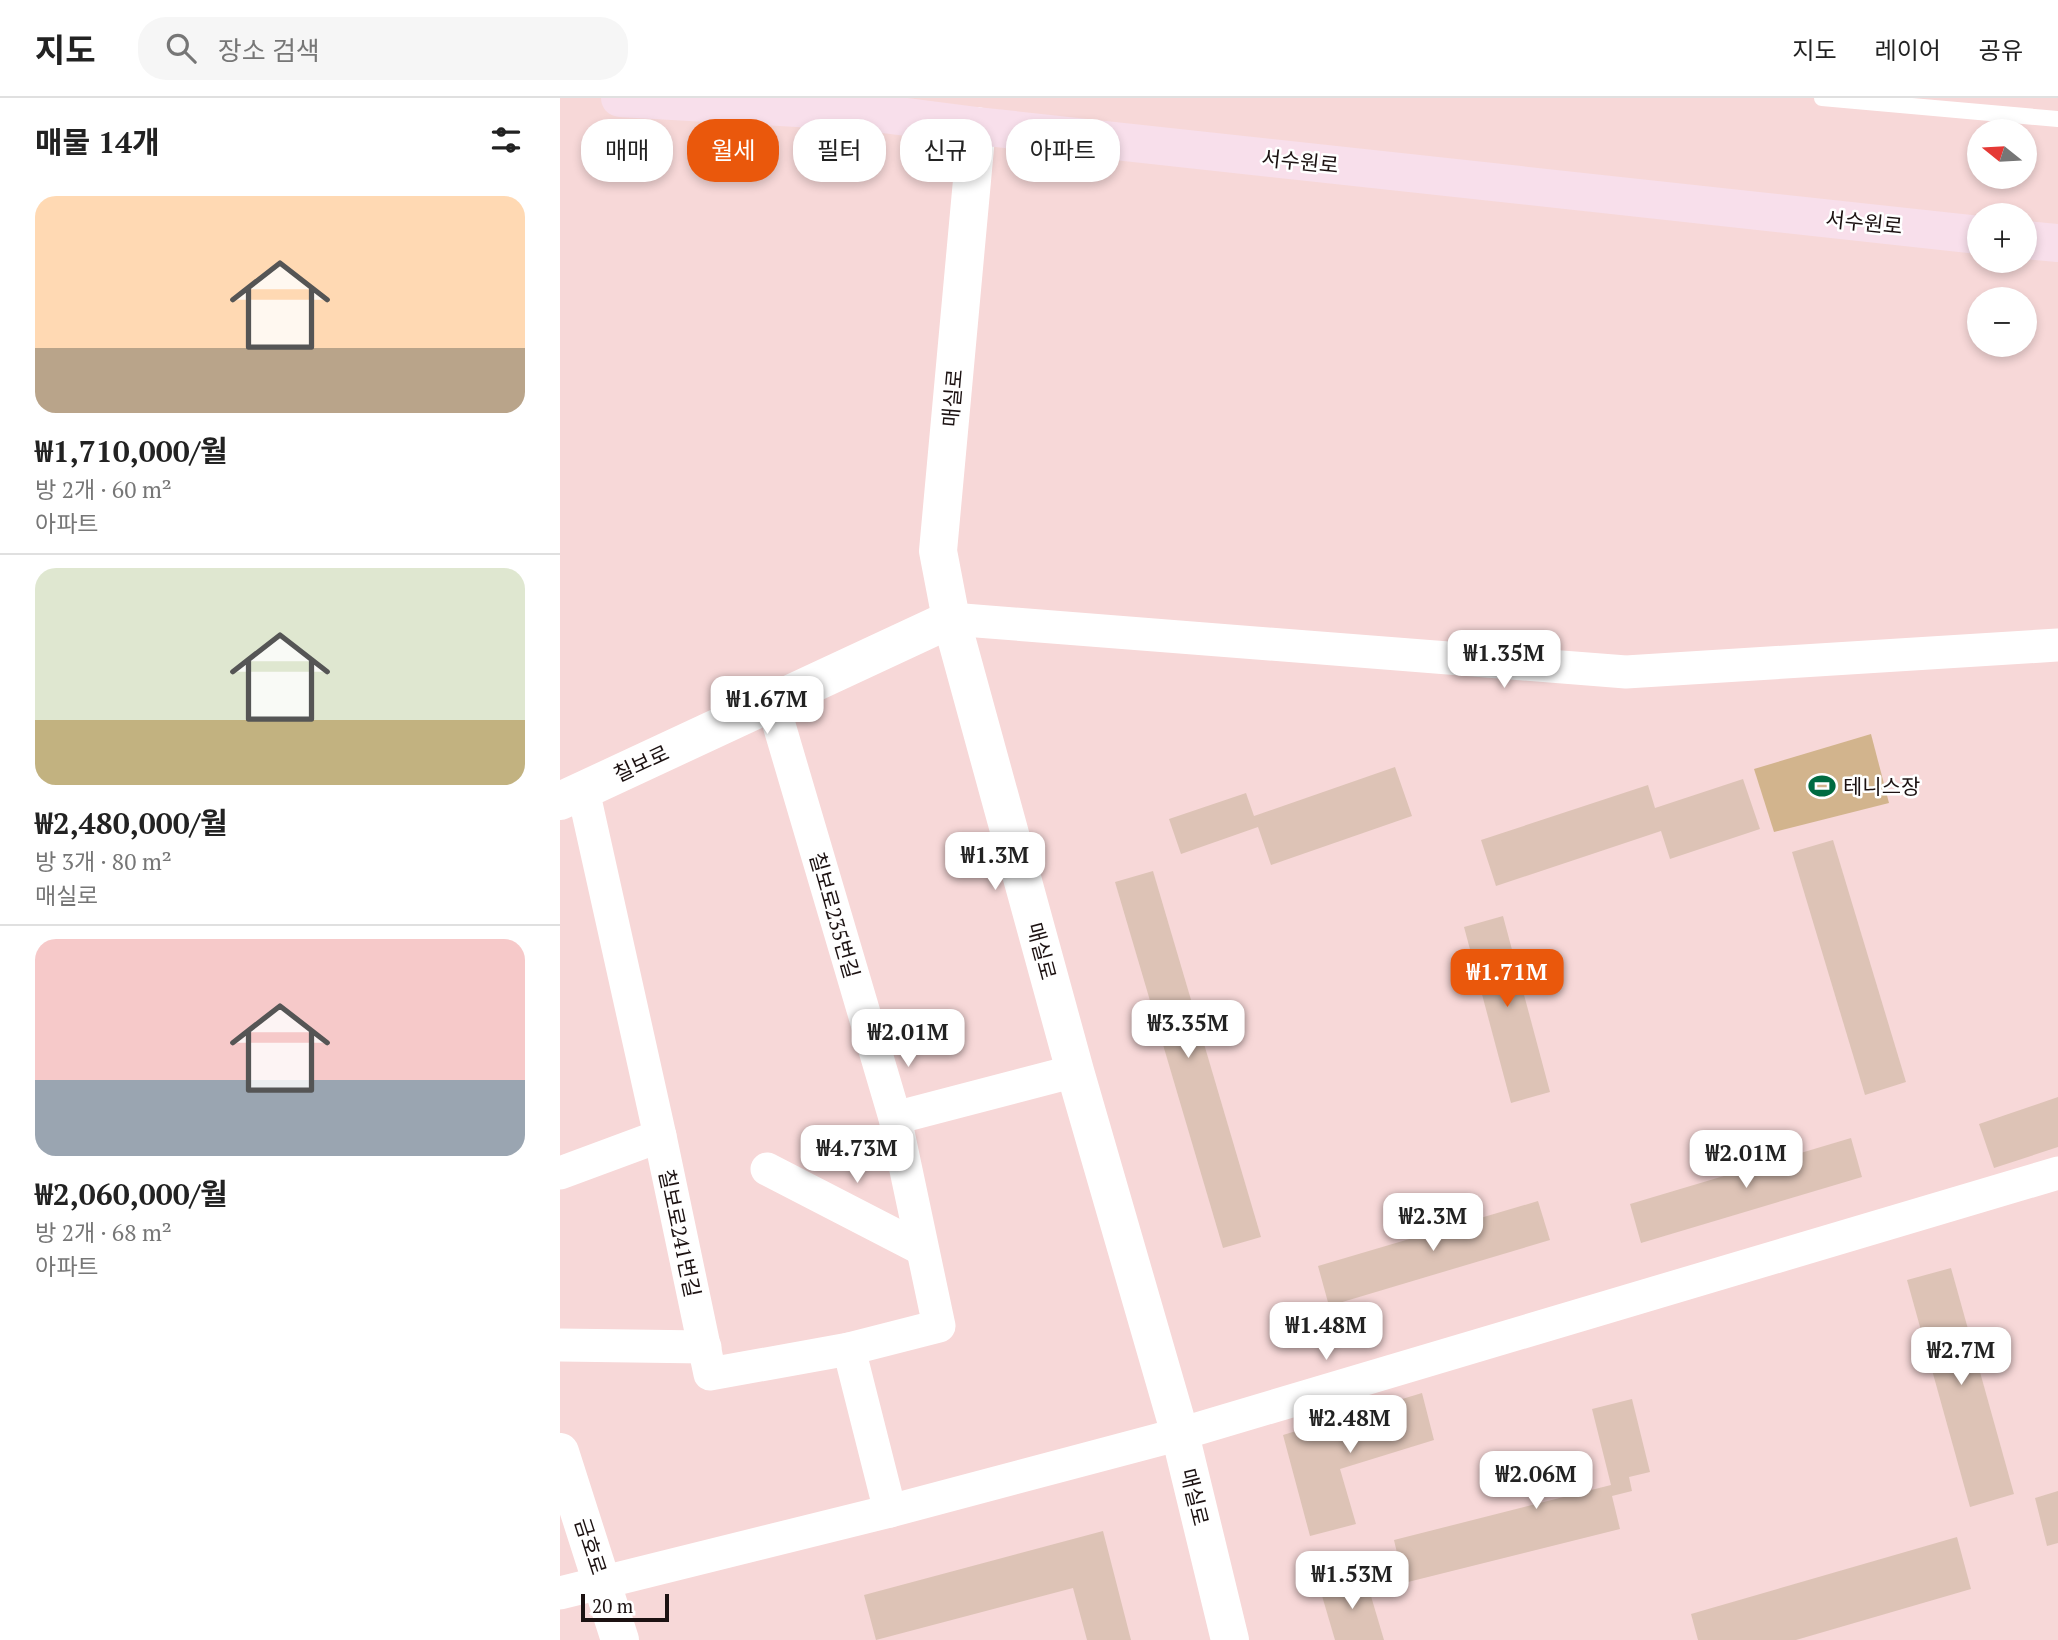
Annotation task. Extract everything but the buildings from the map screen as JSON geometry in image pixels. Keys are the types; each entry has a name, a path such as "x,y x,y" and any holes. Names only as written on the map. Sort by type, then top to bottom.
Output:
{"main road":[{"name":"서수원로","path":"620,98 867,112 922,119"},
{"name":"서수원로","path":"992,128 1967,234"},
{"path":"2037,241 2058,243"}],"street":[{"name":"매실로","path":"972,182 937,551 951,620 1075,1071 1180,1434 1230,1640"},
{"path":"951,620 1626,672 2058,645"},
{"name":"칠보로","path":"571,795 951,620"},
{"name":"칠보로235번길","path":"772,701 895,1118 939,1325 849,1349"},
{"name":"칠보로241번길","path":"571,795 660,1136 710,1374 849,1349"},
{"path":"895,1118 1075,1071"},
{"path":"560,1173 660,1136"},
{"path":"767,1169 922,1249"},
{"path":"560,1593 890,1511 1180,1434 2058,1173"},
{"path":"560,1345 705,1347"},
{"path":"849,1349 890,1511"},
{"name":"금호로","path":"560,1452 620,1640"}],"lane":[{"path":"1822,98 2058,119"}],"shaded area":[{"name":"테니스장","path":"1871,734 1889,803 1774,832 1754,769"}],"place":[{"name":"테니스장","path":"1822,786"}]}
